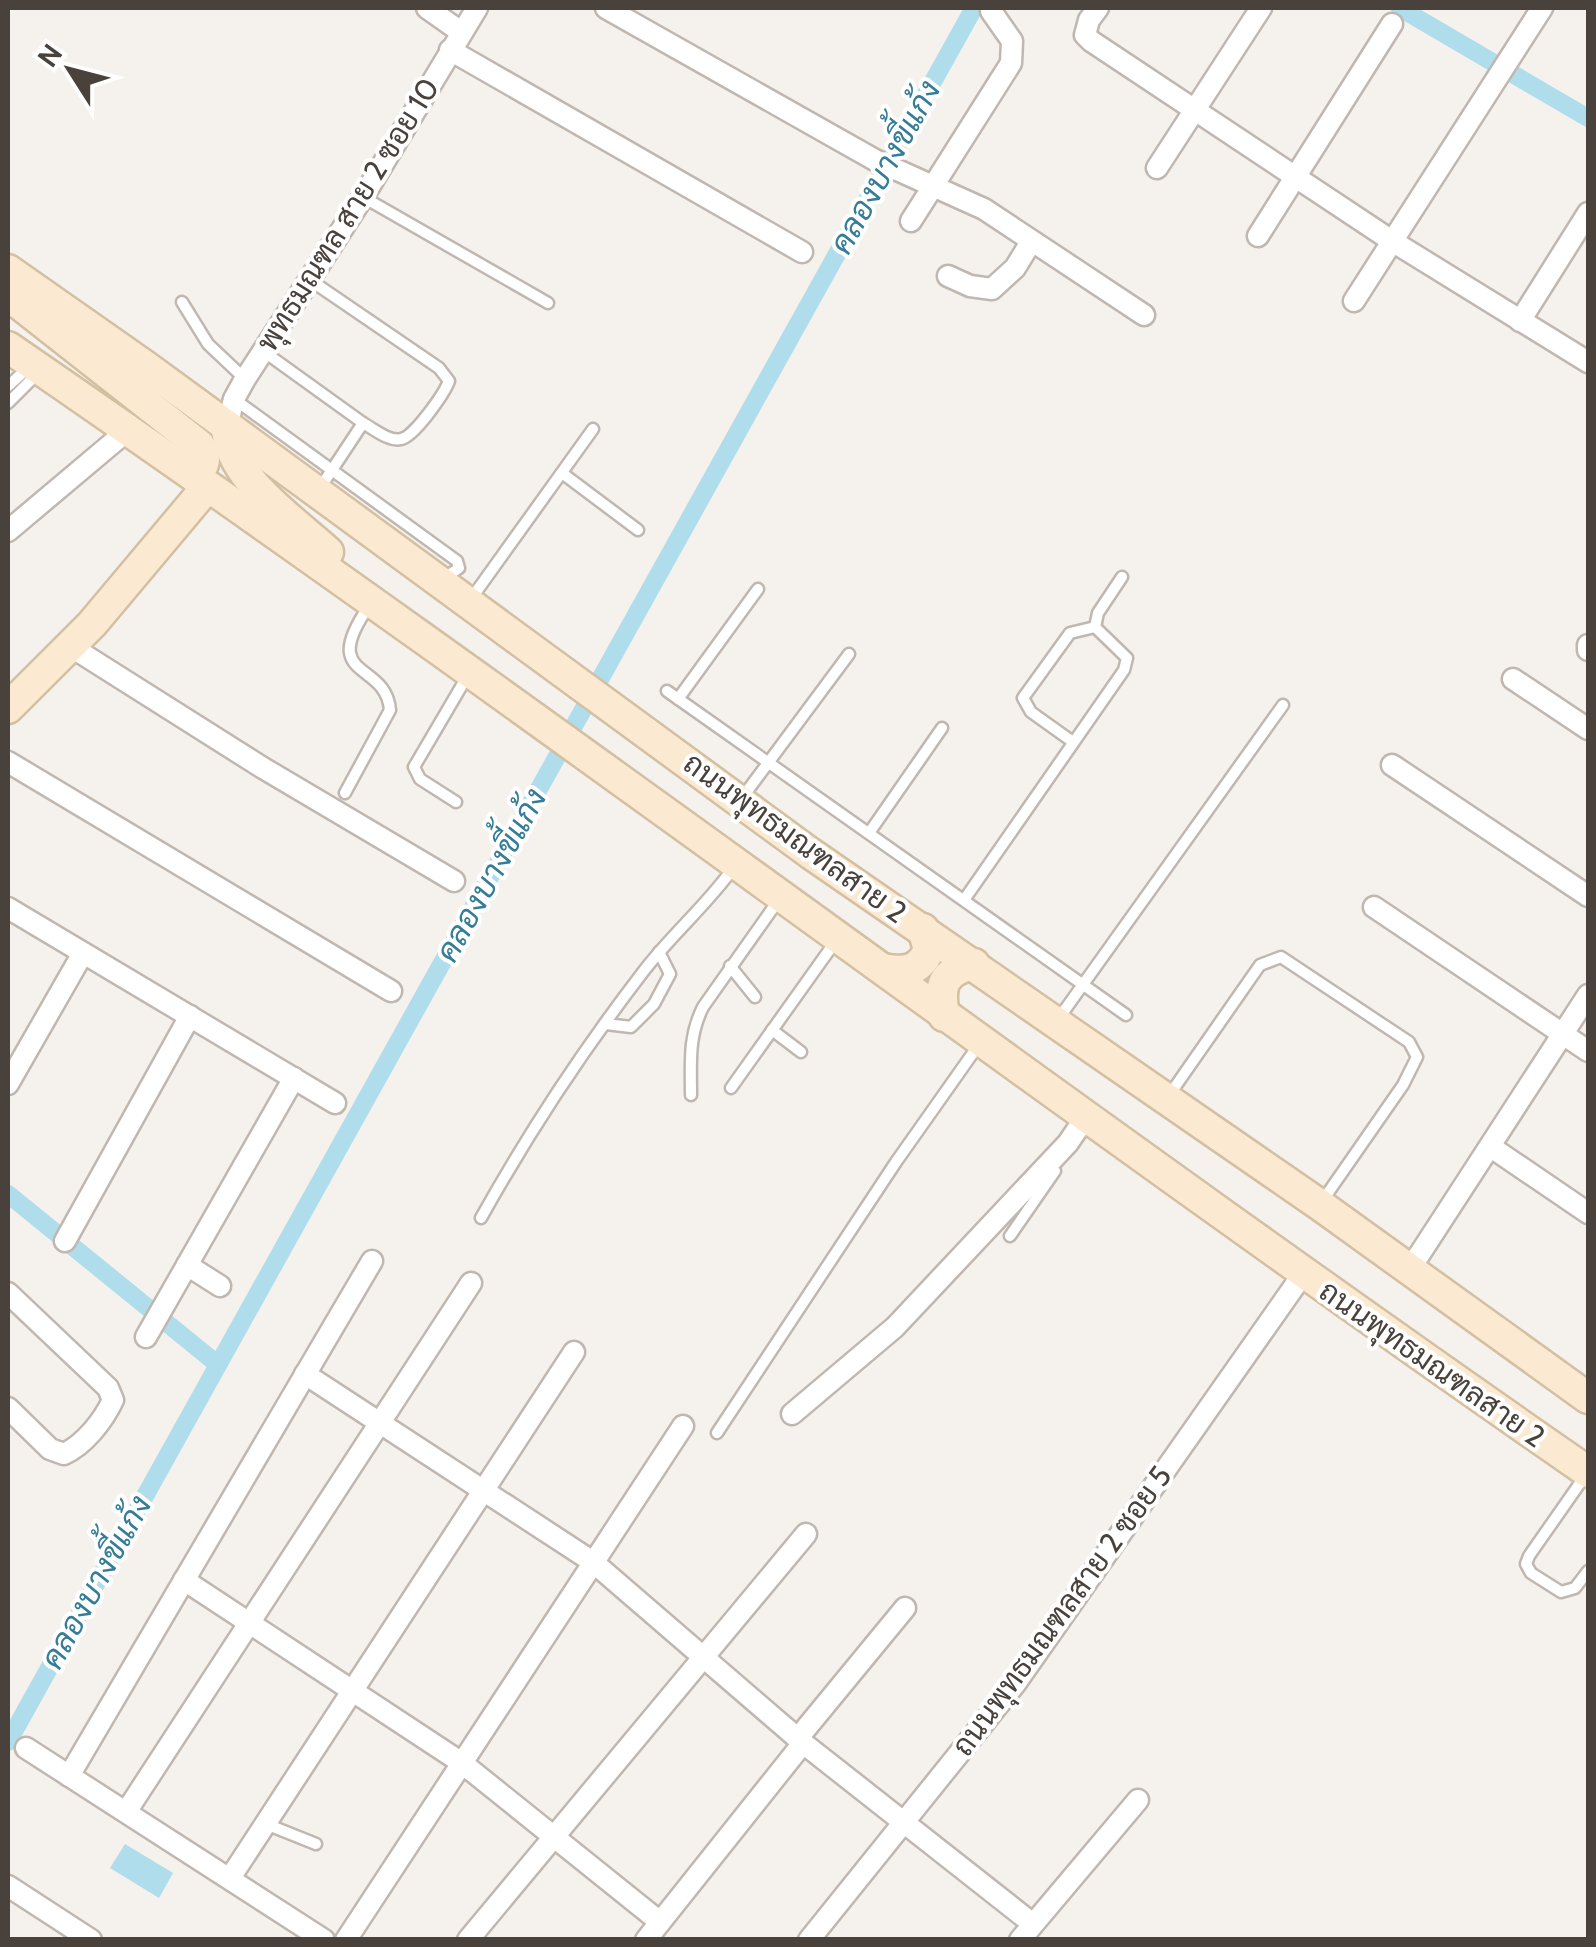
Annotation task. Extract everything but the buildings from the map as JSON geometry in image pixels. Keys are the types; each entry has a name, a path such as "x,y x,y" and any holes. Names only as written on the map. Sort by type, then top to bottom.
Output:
{"main road":[{"name":"ถนนพุทธมณฑลสาย 2","path":"8,270 230,412 325,481 438,582 554,667 1588,1398"},
{"path":"8,298 8,310"},
{"path":"8,298 199,446 205,463 201,482 70,646 8,708"},
{"name":"ถนนพุทธมณฑลสาย 2","path":"27,360 839,937 1583,1480"},
{"path":"230,412 232,451 246,476 422,639"},
{"path":"883,969 912,970 926,958 929,950 923,929"},
{"path":"944,1016 943,984 960,968 974,964"}],"street":[{"path":"426,8 461,32"},
{"name":"พุทธมณฑล สาย 2 ซอย 10","path":"230,412 262,350 363,197 477,8"},
{"path":"606,8 896,171 984,209 1144,315"},
{"path":"1098,8 1086,26 1085,35 1091,41 1392,240 1588,362"},
{"path":"1156,168 1262,8"},
{"path":"911,221 1011,63 1012,40 991,11"},
{"path":"1354,301 1510,58 1532,11"},
{"path":"1258,236 1392,24"},
{"path":"450,50 802,252"},
{"path":"1520,321 1588,213"},
{"path":"948,276 992,290 1015,268 1031,242"},
{"path":"8,531 128,430"},
{"path":"70,646 246,758 454,881"},
{"path":"1512,679 1588,730"},
{"path":"8,762 392,991"},
{"path":"1392,766 1588,896"},
{"path":"1374,907 1588,1051"},
{"path":"8,908 335,1103"},
{"path":"8,1084 84,953"},
{"path":"1410,1269 1588,995"},
{"path":"65,1241 190,1016"},
{"path":"146,1336 294,1078"},
{"path":"792,1414 894,1327 1089,1120"},
{"path":"1491,1147 1588,1212"},
{"path":"69,1776 372,1262"},
{"path":"187,1264 220,1286"},
{"name":"ถนนพุทธมณฑลสาย 2 ซอย 5","path":"809,1940 1015,1684 1303,1274"},
{"path":"126,1812 471,1284"},
{"path":"8,1293 108,1388 113,1400 100,1422 64,1454 50,1449 8,1408"},
{"path":"230,1878 574,1352"},
{"path":"305,1374 593,1562 800,1741 904,1822 1026,1932 1138,1800"},
{"path":"346,1940 683,1426"},
{"path":"468,1940 806,1534"},
{"path":"184,1580 462,1763 660,1922"},
{"path":"646,1940 906,1608"},
{"path":"26,1748 324,1940"},
{"path":"8,1886 90,1940"}],"lane":[{"path":"363,197 548,303"},
{"path":"262,350 390,438 409,436 439,400 448,382 440,368 310,280"},
{"path":"182,302 208,344 245,379"},
{"path":"8,386 27,360"},
{"path":"8,403 27,360"},
{"path":"325,481 364,422"},
{"path":"468,604 594,429"},
{"path":"562,473 638,530"},
{"path":"1095,628 1098,613 1122,578"},
{"path":"678,699 758,590"},
{"path":"346,792 390,710 383,690 355,666 349,651 352,632 372,603"},
{"path":"964,900 1124,670 1127,658 1095,628"},
{"path":"1074,742 1031,712 1023,698 1070,633 1095,628"},
{"path":"740,801 849,654"},
{"path":"456,802 420,779 414,767 469,673"},
{"path":"666,691 1126,1015"},
{"path":"1055,1022 1283,704"},
{"path":"869,833 942,728"},
{"path":"481,1218 550,1102 606,1024 659,952 717,891 736,865"},
{"path":"691,1095 693,1026 781,896"},
{"path":"732,1088 839,937"},
{"path":"606,1024 632,1027 654,1004 670,974 659,952"},
{"path":"1167,1099 1260,965 1268,960 1281,957 1410,1042 1417,1057 1402,1085 1320,1205"},
{"path":"730,966 755,997"},
{"path":"772,1030 801,1052"},
{"path":"717,1433 980,1042"},
{"path":"1010,1236 1089,1120"},
{"path":"1583,1480 1526,1564 1531,1573 1560,1592 1571,1590 1588,1571"},
{"path":"265,1823 316,1844"}],"water":[{"path":"125,1844 173,1873 159,1898 110,1868"}],"waterway":[{"name":"คลองบางขี้แก้ง","path":"8,1742 974,8"},
{"path":"1400,8 1588,118"},
{"path":"8,1194 216,1363"}]}
